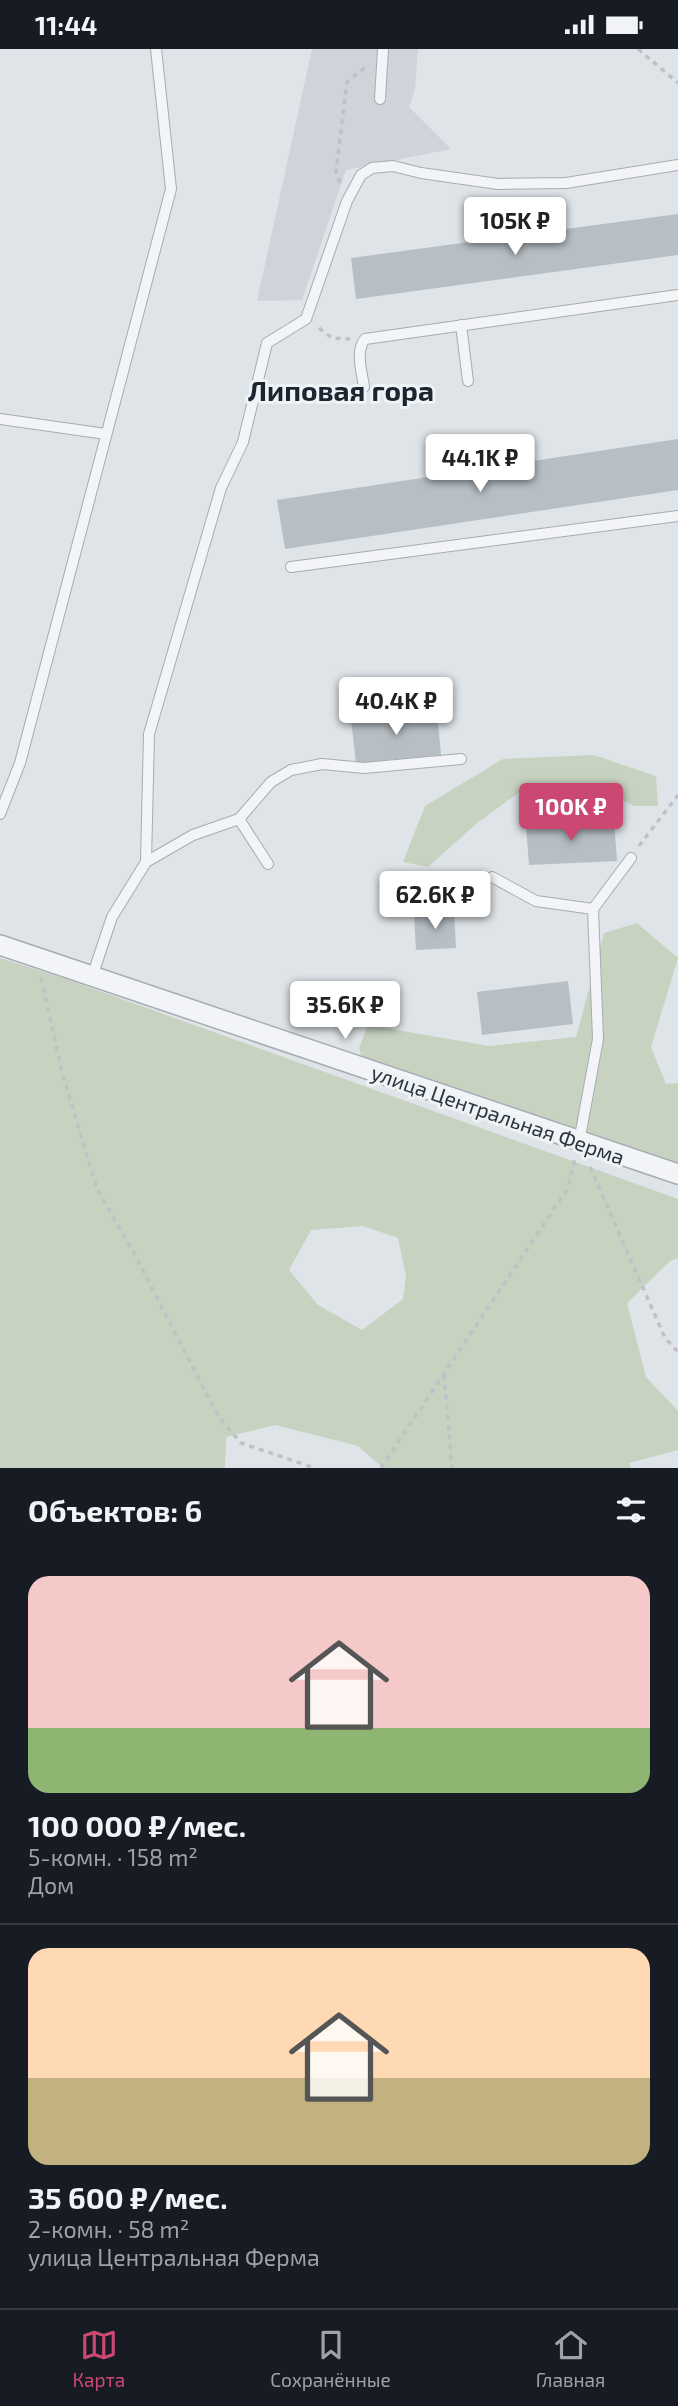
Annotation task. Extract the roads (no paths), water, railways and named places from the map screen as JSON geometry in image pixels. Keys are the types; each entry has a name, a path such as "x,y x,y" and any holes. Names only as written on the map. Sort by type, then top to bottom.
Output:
{"street":[{"name":"улица Центральная Ферма","path":"0,945 678,1174"}],"lane":[{"path":"0,814 20,763 171,189 156,49"},
{"path":"380,99 383,51"},
{"path":"146,862 149,734 221,488 243,442 267,343 306,319 347,201 361,175 372,168 393,166 421,173 498,184 566,183 678,165"},
{"path":"365,387 360,352 365,339 678,295"},
{"path":"461,325 468,381"},
{"path":"0,419 106,434"},
{"path":"291,567 678,516"},
{"path":"92,977 112,918 146,862 194,835 239,820 271,782 291,770 323,764 364,768 461,759"},
{"path":"239,820 268,864"},
{"path":"579,1142 598,1039 593,909 631,858"},
{"path":"492,877 536,901 593,909"}],"district":[{"name":"Липовая гора","path":"341,390"}]}
